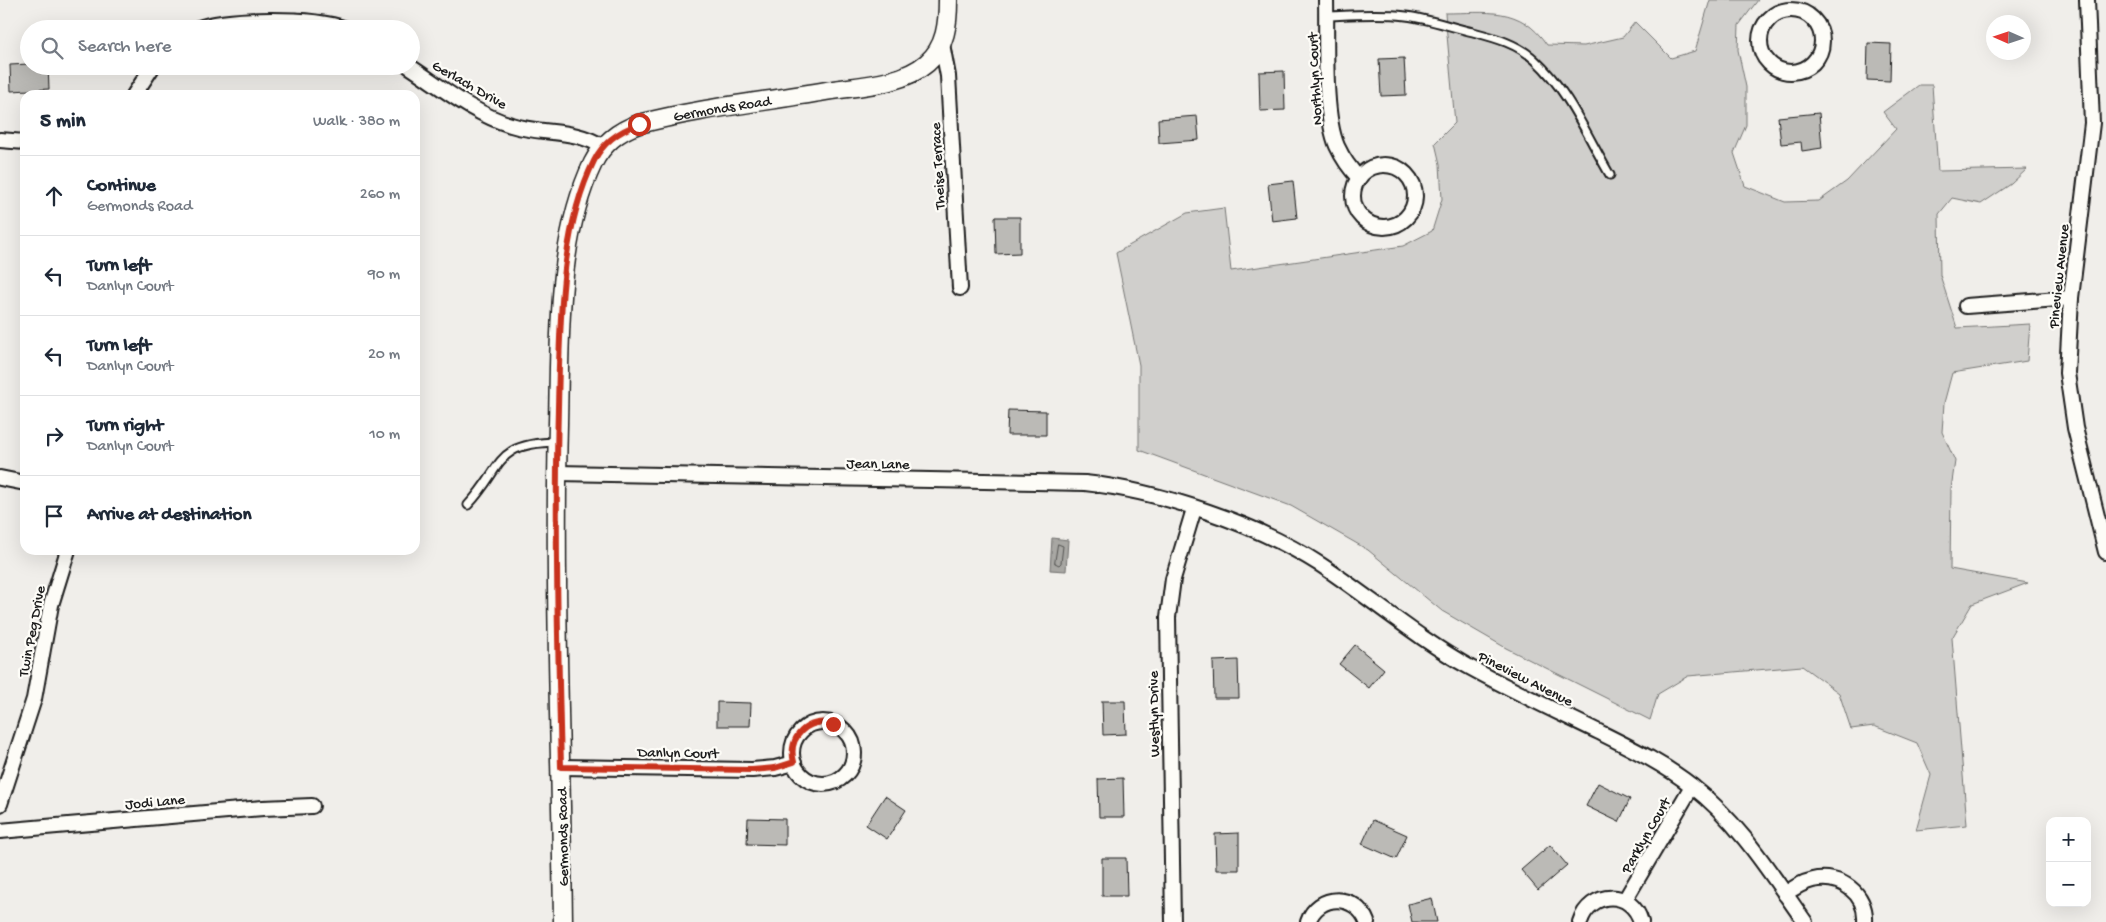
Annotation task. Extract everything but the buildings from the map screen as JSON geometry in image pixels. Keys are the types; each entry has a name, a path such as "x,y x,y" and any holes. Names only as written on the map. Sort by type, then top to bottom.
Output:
{"street":[{"name":"Germonds Road","path":"563,922 556,578 562,302 568,254 583,189 594,161 603,147 620,132 647,122 903,76 927,63 942,44 947,27 948,0"},
{"name":"Northlyn Court","path":"1326,0 1329,101 1333,132 1343,157 1359,178"},
{"name":"Pineview Avenue","path":"2087,0 2092,122 2070,298 2068,373 2071,410 2105,545"},
{"path":"1788,5 1811,17 1817,25 1822,38 1820,50 1816,58 1809,66 1796,71 1786,71 1773,65 1764,55 1760,40 1762,30 1769,19 1788,5"},
{"name":"Theise Terrace","path":"942,44 947,65 960,288"},
{"name":"Gerlach Drive","path":"420,73 469,105 497,120 531,130 582,136 603,147"},
{"path":"137,90 147,75"},
{"path":"0,140 20,142"},
{"path":"1379,166 1394,167 1404,173 1410,180 1414,194 1414,202 1409,214 1398,224 1388,227 1374,226 1365,221 1357,211 1354,201 1355,186 1359,178 1366,171 1379,166"},
{"path":"1966,306 2070,298"},
{"name":"Jean Lane","path":"557,473 1085,483 1133,491 1194,509"},
{"path":"0,478 20,482"},
{"name":"Pineview Avenue","path":"1194,509 1248,529 1304,555 1335,575 1410,631 1451,656 1643,754 1692,786 1738,830 1805,922"},
{"name":"Westlyn Drive","path":"1173,922 1168,618 1173,579 1194,509"},
{"name":"Twin Peg Drive","path":"0,804 34,699 51,605 66,555"},
{"path":"828,722 838,725 852,741 854,750 852,762 845,774 837,780 822,783 813,782 801,774 794,762 793,747 796,738 805,728 813,723 828,722"},
{"name":"Danlyn Court","path":"561,767 752,770 775,768 794,762"},
{"name":"Parklyn Court","path":"1625,900 1692,786"},
{"name":"Jodi Lane","path":"0,831 264,808 312,806"},
{"path":"1785,894 1815,880 1835,880 1844,883 1851,888 1861,902 1865,922"},
{"path":"1580,922 1586,909 1597,900 1611,897 1625,900 1634,908 1641,922"},
{"path":"1308,922 1319,906 1337,900 1348,902 1357,907 1367,922"}],"lane":[{"path":"1326,16 1372,14 1408,17 1497,39 1516,47 1536,61 1554,81 1610,175"},
{"path":"468,505 482,490 492,472 505,455 517,447 538,442 558,442"}],"shaded area":[{"path":"1710,0 1758,0 1739,25 1738,50 1746,87 1746,125 1734,153 1745,186 1785,202 1819,201 1847,181 1896,129 1883,112 1919,85 1932,85 1938,171 2027,169 2011,184 1981,204 1952,198 1939,214 1940,275 1957,328 2030,324 2027,361 1952,373 1944,403 1942,432 1955,461 1951,489 1950,569 2028,583 1972,604 1952,638 1967,825 1916,830 1931,775 1917,743 1874,726 1851,729 1839,693 1802,666 1688,676 1658,694 1650,720 1506,648 1442,611 1368,550 1291,506 1139,450 1139,365 1116,253 1187,213 1224,208 1231,271 1403,246 1432,231 1442,199 1440,164 1435,143 1455,123 1445,13 1489,13 1514,17 1526,23 1537,32 1547,45 1584,46 1623,37 1635,22 1671,58 1695,51"}],"water":[{"path":"1052,538 1068,540 1066,571 1050,570"}],"route":[{"path":"639,124 613,137 598,153 594,161 580,200 574,225 562,302 556,510 561,767 764,770 794,762 792,752 794,742 798,734 809,725 818,722 833,724"}]}
